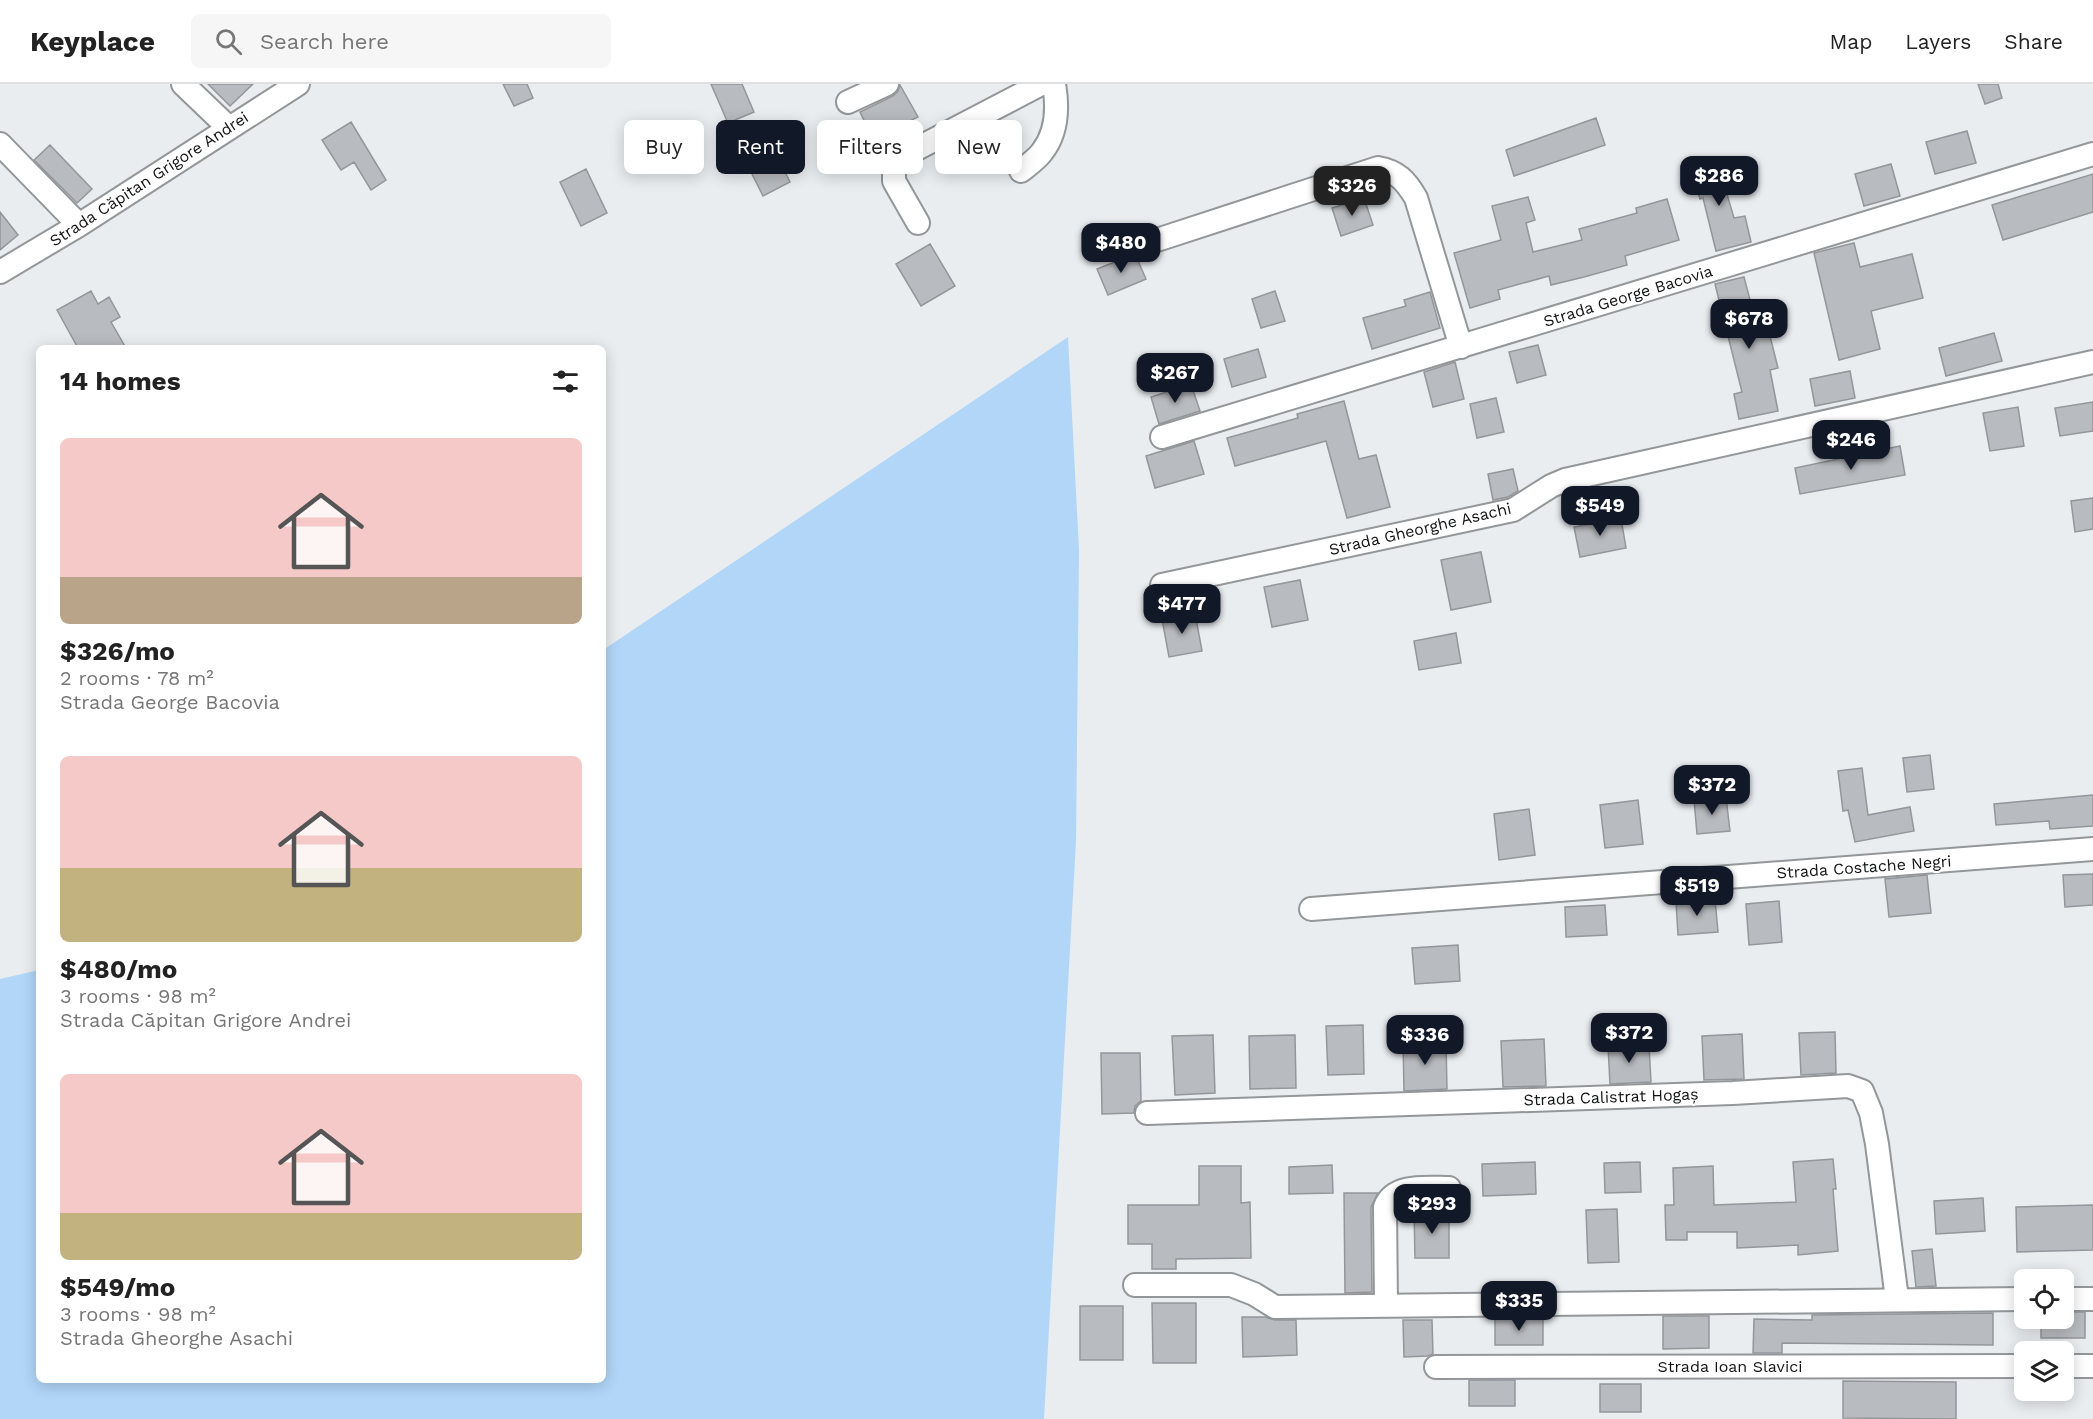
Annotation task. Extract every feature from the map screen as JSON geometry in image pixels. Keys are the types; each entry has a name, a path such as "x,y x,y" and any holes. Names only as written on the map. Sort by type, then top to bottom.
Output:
{"street":[{"path":"183,84 229,128"},
{"name":"Strada Căpitan Grigore Andrei","path":"0,271 79,225 298,84"},
{"path":"848,102 887,84"},
{"path":"918,223 894,181 894,169 903,156 1041,84"},
{"path":"1022,171 1042,152 1054,131 1057,100 1054,84"},
{"path":"0,144 79,225"},
{"name":"Strada George Bacovia","path":"1162,437 2093,154"},
{"path":"1157,240 1378,168 1390,170 1405,181 1416,198 1461,346"},
{"name":"Strada Gheorghe Asachi","path":"1162,585 1513,510 1565,480 2093,362"},
{"name":"Strada Costache Negri","path":"1311,909 2093,849"},
{"name":"Strada Calistrat Hogaș","path":"1147,1113 1733,1093 1848,1086 1862,1091 1871,1113 1897,1299"},
{"path":"1386,1305 1385,1207 1387,1200 1393,1194 1407,1189 1449,1188"},
{"path":"1135,1286 1232,1285 1254,1294 1275,1307 2014,1299"},
{"path":"2074,1299 2093,1299"},
{"name":"Strada Ioan Slavici","path":"1436,1367 2014,1366"},
{"path":"2074,1366 2093,1366"}],"shaded area":[{"path":"1068,337 1079,550 1076,841 1044,1419 0,1419 0,979 36,971 36,1383 606,1383 606,648"}],"building":[{"path":"208,84 253,84 230,106"},
{"path":"503,84 527,84 533,98 514,106"},
{"path":"711,84 742,84 754,112 735,120 727,120"},
{"path":"1978,84 1998,84 2002,98 1985,104"},
{"path":"900,85 918,117 912,120 864,120 860,112 893,96"},
{"path":"1596,118 1605,145 1514,176 1506,150"},
{"path":"351,122 386,180 371,190 354,162 341,170 322,140"},
{"path":"1967,131 1976,163 1935,174 1926,142"},
{"path":"50,145 92,189 77,203 34,160"},
{"path":"1716,157 1734,218 1745,216 1751,242 1716,251 1703,198 1700,199 1690,165"},
{"path":"1891,164 1900,196 1864,206 1855,174"},
{"path":"586,169 607,213 581,226 560,182"},
{"path":"752,174 786,174 790,182 763,196"},
{"path":"2093,174 2093,212 2003,240 1992,205"},
{"path":"1528,197 1535,220 1526,223 1533,252 1582,240 1579,229 1637,213 1636,208 1667,199 1679,240 1625,256 1627,265 1584,277 1551,285 1549,276 1498,290 1500,299 1470,308 1454,253 1501,240 1492,206"},
{"path":"1364,198 1373,225 1341,236 1332,208"},
{"path":"0,212 18,235 0,250"},
{"path":"1854,243 1860,267 1912,254 1923,298 1871,311 1880,349 1839,360 1814,253"},
{"path":"930,244 955,286 921,306 896,264"},
{"path":"1135,254 1146,279 1108,295 1097,269"},
{"path":"1744,277 1754,315 1764,312 1778,368 1770,370 1778,411 1739,419 1734,394 1742,392 1715,284"},
{"path":"91,291 98,304 109,297 120,317 111,322 124,345 76,345 57,310"},
{"path":"1275,291 1285,321 1261,328 1252,299"},
{"path":"1430,292 1440,328 1372,349 1363,318 1406,306 1404,300"},
{"path":"1994,333 2002,361 1946,376 1939,348"},
{"path":"1538,345 1546,375 1517,383 1509,352"},
{"path":"1258,349 1266,377 1232,387 1224,359"},
{"path":"1455,362 1464,399 1433,407 1424,372"},
{"path":"1850,371 1855,398 1815,406 1810,379"},
{"path":"1191,384 1200,411 1159,424 1151,397"},
{"path":"1496,398 1504,432 1477,438 1470,404"},
{"path":"1344,401 1359,459 1376,455 1390,507 1347,518 1326,441 1235,466 1227,438 1298,418 1297,414"},
{"path":"2093,402 2093,431 2060,436 2055,408"},
{"path":"2018,407 2024,446 1990,451 1983,413"},
{"path":"1194,441 1204,474 1155,488 1146,456"},
{"path":"1900,446 1905,475 1800,494 1795,468"},
{"path":"1513,469 1518,491 1508,497 1493,500 1488,474"},
{"path":"2093,498 2093,529 2075,532 2071,501"},
{"path":"1621,518 1626,548 1580,557 1574,527"},
{"path":"1481,552 1491,602 1451,610 1441,560"},
{"path":"1300,580 1308,620 1272,627 1264,587"},
{"path":"1195,613 1202,651 1169,657 1162,619"},
{"path":"1456,633 1461,663 1419,670 1414,641"},
{"path":"1930,755 1934,789 1907,792 1903,758"},
{"path":"1862,768 1868,815 1910,807 1914,831 1855,842 1848,810 1843,811 1838,771"},
{"path":"2093,795 2093,826 2050,829 2049,821 1996,825 1994,804"},
{"path":"1726,797 1730,831 1697,834 1694,800"},
{"path":"1638,800 1643,844 1605,848 1600,805"},
{"path":"1529,809 1535,855 1499,860 1494,814"},
{"path":"2093,874 2093,905 2065,907 2063,875"},
{"path":"1927,875 1931,913 1889,917 1885,879"},
{"path":"1715,899 1718,932 1678,935 1676,902"},
{"path":"1779,901 1782,942 1749,945 1746,904"},
{"path":"1605,905 1607,935 1566,937 1565,907"},
{"path":"1458,945 1460,981 1415,984 1412,948"},
{"path":"1363,1025 1364,1074 1328,1075 1326,1026"},
{"path":"1835,1032 1836,1073 1801,1075 1799,1033"},
{"path":"1742,1034 1744,1079 1704,1080 1702,1036"},
{"path":"1213,1035 1215,1093 1175,1095 1172,1036"},
{"path":"1295,1035 1296,1088 1250,1089 1249,1036"},
{"path":"1544,1039 1546,1086 1503,1087 1501,1041"},
{"path":"1403,1042 1446,1042 1447,1089 1404,1091"},
{"path":"1649,1045 1651,1082 1610,1084 1608,1046"},
{"path":"1101,1053 1140,1053 1141,1101 1135,1106 1134,1113 1102,1114"},
{"path":"1833,1159 1838,1251 1798,1255 1798,1245 1737,1248 1737,1232 1687,1232 1687,1240 1666,1240 1665,1205 1674,1205 1673,1168 1713,1166 1714,1205 1796,1202 1793,1162"},
{"path":"1535,1162 1536,1194 1483,1196 1482,1164"},
{"path":"1640,1162 1641,1192 1605,1193 1604,1163"},
{"path":"1332,1165 1333,1193 1289,1194 1289,1167"},
{"path":"1199,1166 1241,1166 1241,1203 1250,1202 1251,1258 1176,1259 1176,1269 1152,1269 1152,1244 1128,1244 1128,1205 1199,1205"},
{"path":"1344,1193 1378,1193 1371,1207 1372,1292 1345,1293"},
{"path":"1983,1198 1985,1231 1936,1234 1934,1201"},
{"path":"2093,1205 2093,1250 2017,1252 2016,1207"},
{"path":"1617,1209 1619,1262 1588,1263 1586,1210"},
{"path":"1414,1212 1449,1212 1449,1258 1415,1258"},
{"path":"1932,1249 1936,1286 1916,1287 1912,1251"},
{"path":"1152,1303 1196,1303 1196,1363 1153,1363"},
{"path":"1080,1306 1123,1306 1123,1360 1080,1360"},
{"path":"2074,1312 2085,1312 2085,1338 2041,1338 2041,1329 2074,1329"},
{"path":"1993,1313 1993,1345 1782,1343 1782,1353 1753,1353 1754,1319 1812,1320 1812,1315"},
{"path":"1663,1316 1709,1316 1709,1348 1663,1349"},
{"path":"1242,1317 1296,1320 1297,1355 1243,1357"},
{"path":"1495,1318 1543,1318 1543,1345 1495,1345"},
{"path":"1403,1320 1432,1320 1433,1354 1404,1357"},
{"path":"1469,1380 1515,1380 1515,1406 1469,1406"},
{"path":"1843,1381 1956,1382 1956,1419 1843,1418"},
{"path":"1600,1384 1641,1384 1641,1412 1600,1412"}]}
